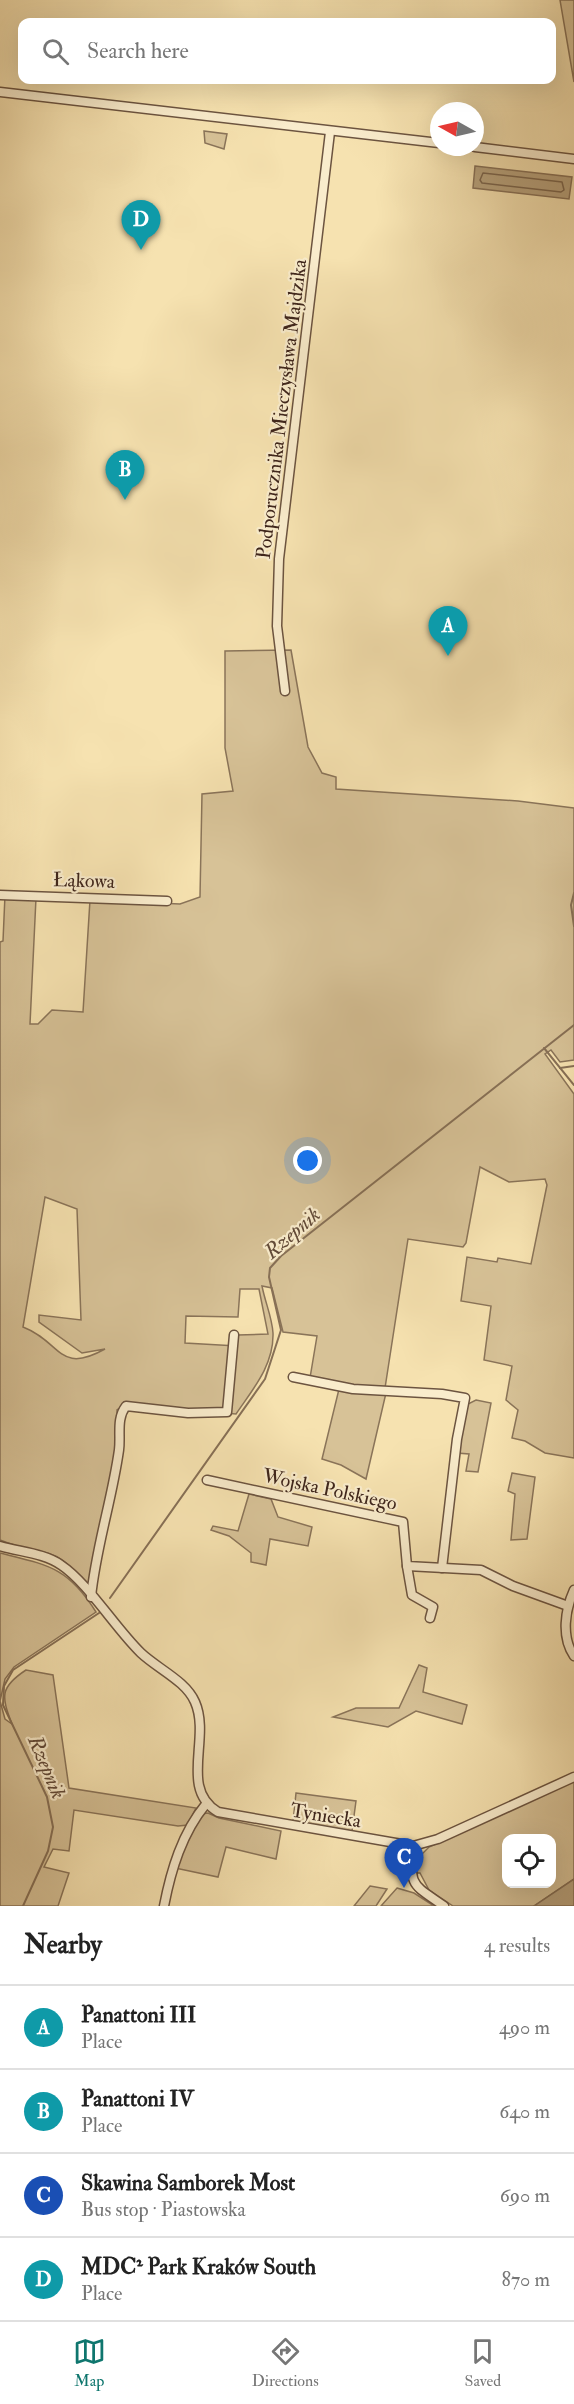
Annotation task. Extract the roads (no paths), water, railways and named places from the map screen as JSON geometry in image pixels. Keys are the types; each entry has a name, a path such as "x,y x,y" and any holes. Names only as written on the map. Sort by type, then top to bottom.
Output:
{"street":[{"path":"0,92 430,142"},
{"name":"Podporucznika Mieczysława Majdzika","path":"285,690 277,626 279,559 330,132"},
{"path":"484,148 573,158"},
{"name":"Łąkowa","path":"0,895 167,901"},
{"path":"91,1597 94,1565 119,1449 120,1414 126,1406 188,1413 227,1412 234,1335"},
{"path":"293,1377 353,1389 442,1394 465,1398 457,1438 442,1568"},
{"name":"Wojska Polskiego","path":"207,1480 403,1522 412,1594 433,1607 430,1618"},
{"path":"0,1546 61,1565 142,1654 193,1697 200,1724 198,1789 206,1804 188,1832 172,1867 164,1906"},
{"path":"407,1566 481,1570 513,1586 568,1606"},
{"path":"574,1590 568,1606 565,1636 574,1656"},
{"name":"Tyniecka","path":"206,1804 218,1812 234,1817 413,1846 438,1839 574,1777"},
{"path":"413,1846 411,1873 418,1888 444,1906"},
{"path":"400,1878 411,1873"}],"water":[{"path":"475,166 572,177 569,199 473,188"},
{"path":"574,1879 574,1906 534,1906"}],"waterway":[{"name":"Rzepnik","path":"574,893 571,905 574,926"},
{"name":"Rzepnik","path":"110,1598 265,1379 281,1330 269,1277 270,1268 281,1256 574,1025"},
{"path":"544,1048 574,1085"},
{"path":"560,1068 574,1066"},
{"name":"Rzepnik","path":"23,1906 48,1851 53,1827 47,1797 3,1705 4,1686 13,1670 99,1613"}],"place":[{"name":"MDC² Park Kraków South","path":"141,250"},
{"name":"Panattoni IV","path":"125,500"},
{"name":"Panattoni III","path":"448,656"},
{"name":"Skawina Samborek Most","path":"404,1888"}]}
